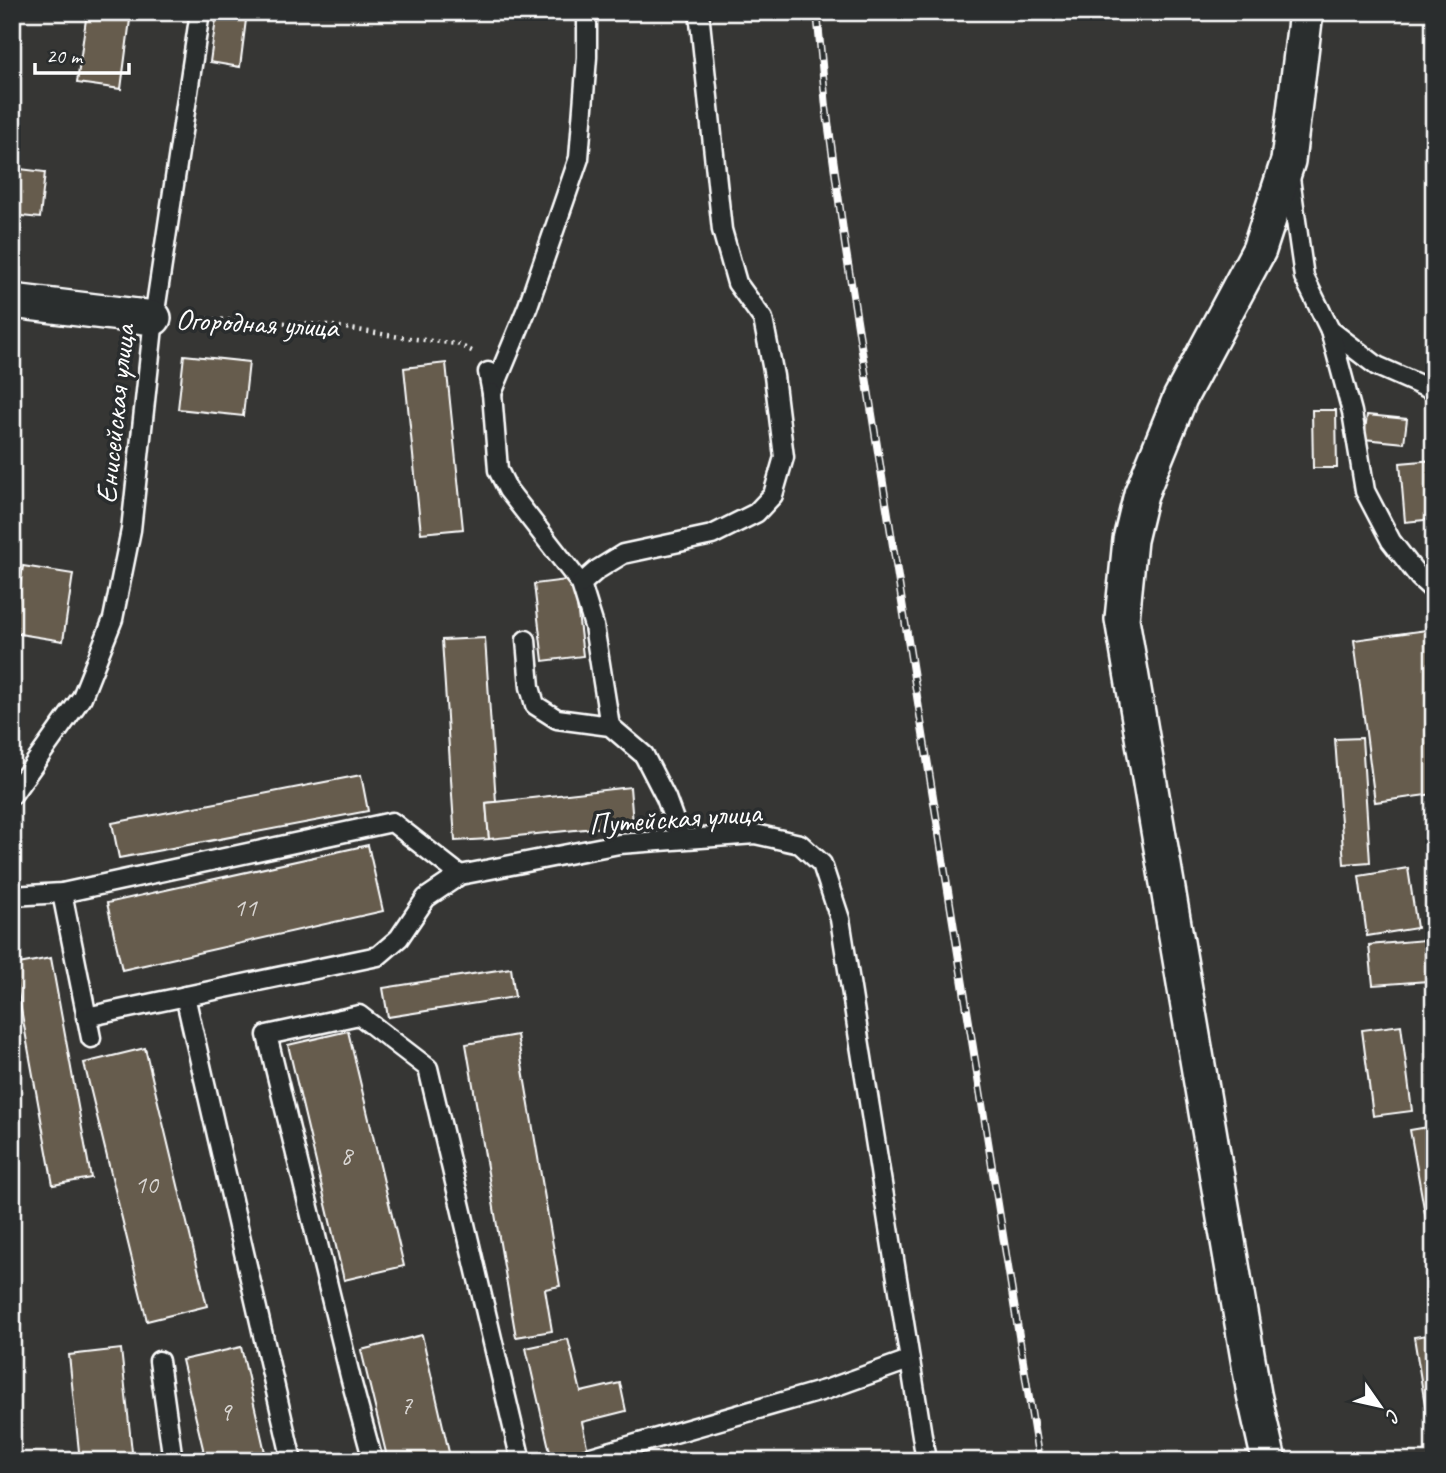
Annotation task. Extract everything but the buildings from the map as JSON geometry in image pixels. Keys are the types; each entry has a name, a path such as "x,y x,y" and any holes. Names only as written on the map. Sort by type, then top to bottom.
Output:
{"street":[{"path":"1269,1461 1252,1380 1122,620 1130,540 1140,494 1180,398 1259,250 1288,160 1306,12"},
{"name":"Огородная улица","path":"12,301 154,318"}],"lane":[{"name":"Енисейская улица","path":"12,794 82,697 113,619 131,530 154,318 200,12"},
{"path":"492,393 528,306 579,158 587,57 587,12"},
{"path":"581,584 623,554 712,536 755,513 773,495 784,457 774,376 763,319 737,283 722,230 699,12"},
{"path":"1288,160 1304,277 1330,330 1352,412 1365,491 1391,541 1419,577 1434,591"},
{"path":"1330,330 1377,366 1434,391"},
{"path":"488,372 498,470 508,490 581,584 594,626 610,726"},
{"path":"526,640 530,687 535,705 557,719 610,726 644,755 666,798 681,839"},
{"path":"12,896 62,893 392,822 460,875"},
{"name":"Путейская улица","path":"86,1017 378,956 399,938 426,898 460,875 619,844 755,834 800,844 822,864 840,919 926,1461"},
{"path":"62,893 91,1038"},
{"path":"185,996 292,1461"},
{"path":"373,1461 267,1035 359,1015 428,1069 520,1461"},
{"path":"577,1461 828,1389 909,1360"},
{"path":"159,1362 173,1461"}],"path":[{"name":"Огородная улица","path":"154,318 327,325 457,344 482,356 488,372"}],"railway":[{"path":"817,12 826,107 845,245 1039,1461"}]}
